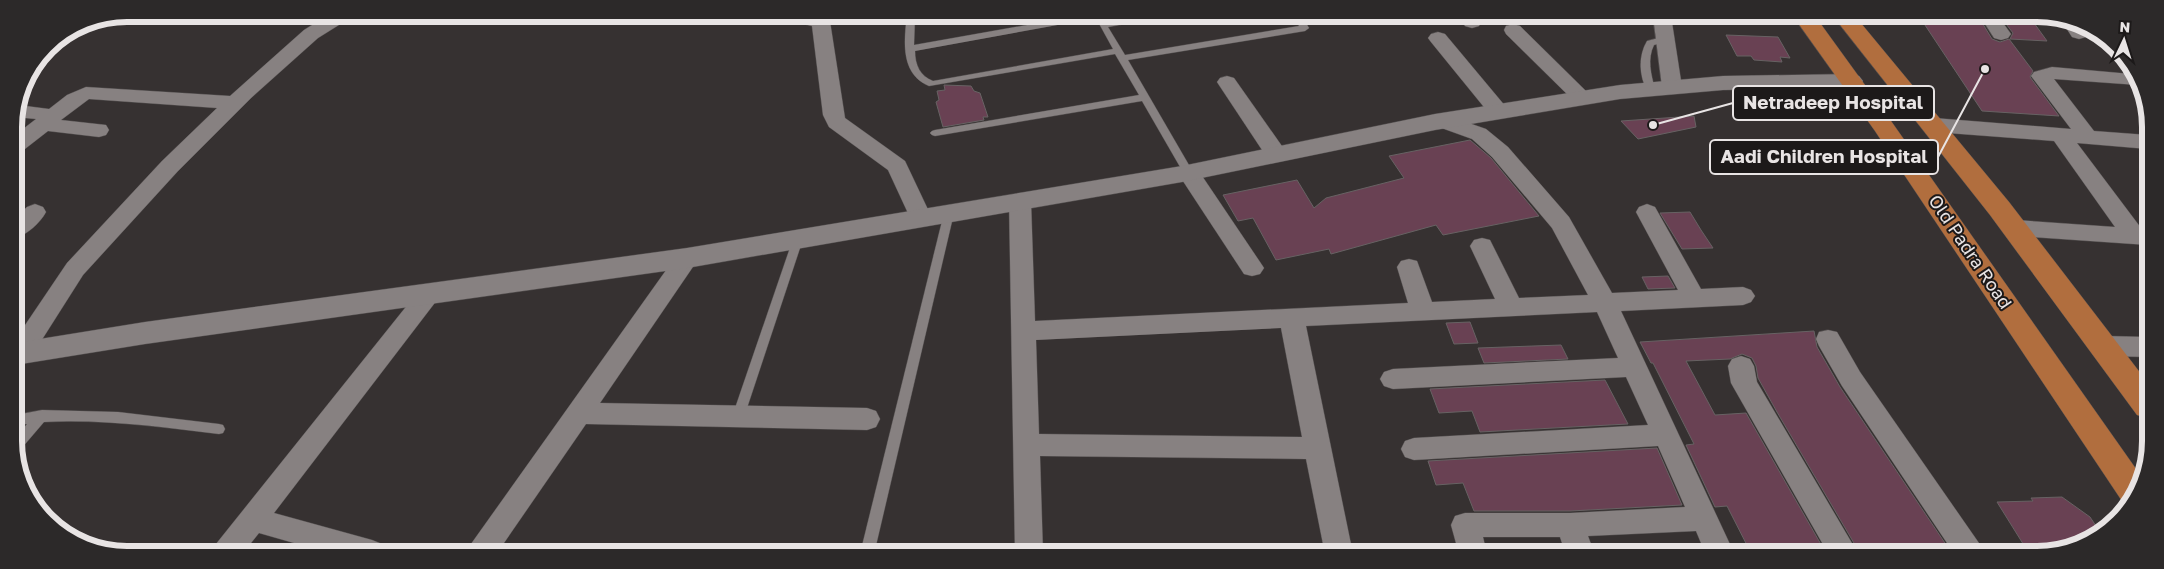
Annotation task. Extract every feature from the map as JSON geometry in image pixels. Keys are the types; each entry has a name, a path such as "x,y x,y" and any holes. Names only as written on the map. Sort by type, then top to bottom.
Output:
{"main road":[{"name":"Old Padra Road","path":"1808,22 1851,81 2130,488"},
{"path":"1849,22 2016,228 2142,398"}],"street":[{"path":"1661,88 1666,39 1663,22"},
{"path":"1994,22 2001,34"},
{"path":"22,348 75,269 170,166 234,103 311,34 329,23"},
{"path":"821,23 833,115 836,122 897,166 921,218"},
{"path":"1513,30 1582,98"},
{"path":"1438,38 1499,112"},
{"path":"2088,137 2042,76 2052,73 2130,80"},
{"path":"22,353 145,333 687,258 1188,172 1442,121 1582,98 1661,88 1723,83 1851,81"},
{"path":"1227,82 1276,154"},
{"path":"23,139 74,98 86,93 234,103"},
{"path":"24,112 41,113 54,126 99,130"},
{"path":"1442,121 1479,134 1500,152 1561,223 1605,302 1717,546"},
{"path":"1934,125 2142,142"},
{"path":"2060,135 2141,237"},
{"path":"1188,172 1252,268"},
{"path":"1020,201 1028,546"},
{"path":"23,223 35,212"},
{"path":"1646,212 1694,298"},
{"path":"2016,228 2141,237"},
{"path":"1482,246 1511,307"},
{"path":"487,546 687,258"},
{"path":"1409,267 1422,312"},
{"path":"232,546 429,294"},
{"path":"1024,331 1743,296"},
{"path":"1292,318 1337,546"},
{"path":"1828,339 1852,380 1965,546"},
{"path":"2105,346 2142,347"},
{"path":"1741,366 1744,383 1840,546"},
{"path":"1393,379 1635,367"},
{"path":"579,413 867,419"},
{"path":"1414,449 1666,435"},
{"path":"1026,445 1318,448"},
{"path":"1471,546 1465,526 1570,525 1704,518"},
{"path":"253,519 348,546"},
{"path":"1570,525 1578,546"}],"lane":[{"path":"1117,22 1103,25 1188,172"},
{"path":"911,23 910,59 919,78 923,82 932,84 1305,28 1302,22"},
{"path":"909,49 1056,23"},
{"path":"935,133 1145,96"},
{"path":"869,546 949,213"},
{"path":"738,417 798,239"},
{"path":"22,419 42,415 77,415 219,429"},
{"path":"22,439 42,415"}],"building":[{"path":"1923,22 1982,22 1992,39 2000,42 2009,39 2033,71 2030,77 2059,116 1982,111"},
{"path":"2005,22 2033,22 2047,41 2010,39 2013,33"},
{"path":"1726,35 1778,37 1790,58 1780,57 1782,62 1754,60 1751,56 1737,56"},
{"path":"944,85 971,86 974,91 980,93 988,117 983,117 984,120 943,127 936,102 939,100 937,91 945,90"},
{"path":"1694,116 1696,127 1638,139 1621,121"},
{"path":"1470,140 1491,158 1539,216 1443,235 1436,225 1331,254 1329,249 1276,260 1253,218 1238,221 1223,195 1297,180 1314,208 1326,198 1404,178 1389,156"},
{"path":"1690,212 1713,248 1682,249 1660,213"},
{"path":"1668,276 1675,288 1648,289 1642,277"},
{"path":"1470,322 1478,343 1454,344 1446,323"},
{"path":"1814,331 1817,347 1840,387 1947,546 1856,546 1758,378 1756,366 1752,358 1742,354 1730,359 1686,361 1715,415 1746,413 1822,546 1747,546 1727,506 1715,507 1686,445 1694,444 1653,363 1651,363 1640,342"},
{"path":"1561,345 1568,359 1484,363 1478,348"},
{"path":"1605,380 1628,424 1480,432 1472,411 1439,413 1430,389"},
{"path":"1657,448 1682,505 1570,511 1474,511 1463,483 1436,485 1428,461"},
{"path":"2062,497 2090,517 2097,527 2077,539 2064,543 2024,546 1997,502 2033,501 2031,498"}],"place":[{"name":"Aadi Children Hospital","path":"1985,69"},
{"name":"Netradeep Hospital","path":"1653,125"}]}
